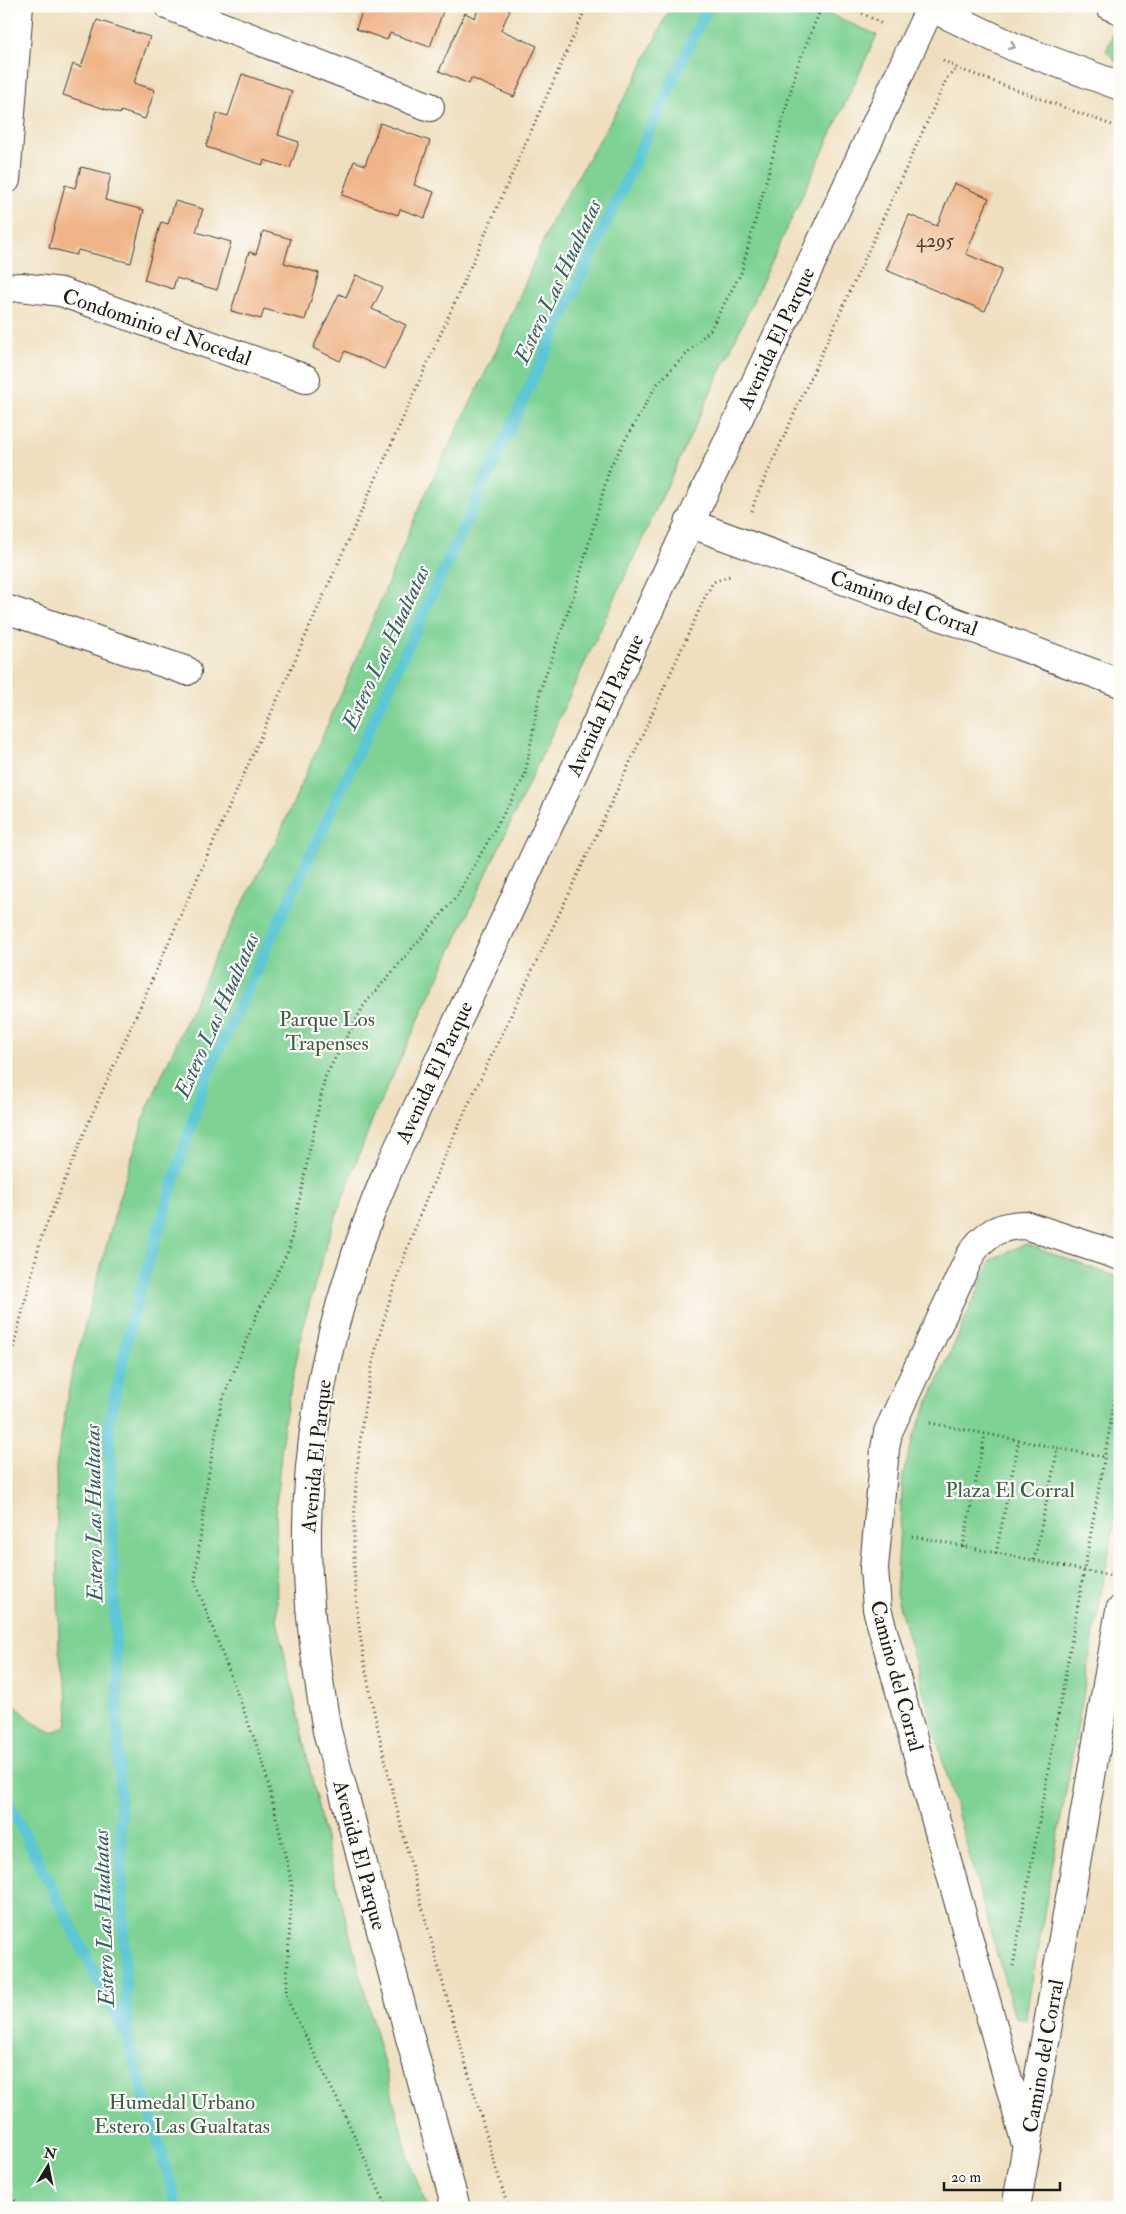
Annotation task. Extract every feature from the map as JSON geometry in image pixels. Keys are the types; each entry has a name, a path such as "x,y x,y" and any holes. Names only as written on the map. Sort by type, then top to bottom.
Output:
{"street":[{"path":"6,180 19,6"},
{"path":"169,6 430,108"},
{"path":"1110,6 1120,10"},
{"path":"930,7 1014,47 1120,86"},
{"name":"Avenida El Parque","path":"456,2208 327,1731 315,1661 308,1590 310,1475 316,1418 325,1364 338,1311 370,1213 930,7"},
{"name":"Condominio el Nocedal","path":"6,288 21,287 61,292 306,379"},
{"name":"Camino del Corral","path":"689,523 1120,683"},
{"path":"6,609 187,671"},
{"name":"Camino del Corral","path":"1027,2148 877,1609 874,1588 885,1449 894,1416 970,1256 986,1235 1011,1225 1026,1225 1120,1256"},
{"name":"Camino del Corral","path":"1016,2208 1120,1610"}],"path":[{"path":"6,1377 41,1238 93,1112 587,6"},
{"path":"743,543 755,500 947,78 957,68"},
{"path":"508,2208 475,2098 408,1852 373,1709 359,1621 354,1562 357,1480 363,1424 376,1352 396,1280 436,1175 639,743 704,599 713,582 730,575"},
{"path":"1012,1974 1082,1570 1120,1371"},
{"path":"894,1416 1104,1457"},
{"path":"963,1546 985,1434"},
{"path":"996,1553 1019,1440"},
{"path":"1034,1560 1058,1448"},
{"path":"878,1530 1120,1578"},
{"path":"6,2182 18,2208"}],"green space":[{"path":"671,6 811,6 877,35 373,1118 330,1232 304,1322 284,1423 276,1504 277,1620 328,1852 409,2159 427,2208 6,2208 6,1698 36,1724 53,1733 68,1725 67,1697 59,1650 56,1467 71,1377 119,1199 147,1109 214,958 280,833 358,655 421,503 497,349 552,220 635,80"},
{"path":"1113,35 1120,35 1120,65 1106,51"},
{"name":"Plaza El Corral","path":"1025,1244 1120,1278 1120,1489 1025,2020 1015,2018 896,1594 903,1474 916,1430 992,1259"}],"building":[{"path":"364,6 445,6 430,47 390,33 387,40 356,29"},
{"path":"479,6 501,6 510,10 501,30 537,46 514,97 471,78 469,84 439,71 465,13 475,18"},
{"path":"97,20 150,37 134,83 155,90 145,119 121,111 120,114 63,95 73,64 81,67"},
{"path":"242,74 292,91 278,135 299,142 290,168 264,160 263,165 206,147 217,113 228,116"},
{"path":"380,123 430,141 414,185 434,192 425,218 400,209 398,215 342,195 354,161 365,165"},
{"path":"81,167 111,174 105,200 144,210 131,263 78,250 76,255 49,248 65,185 75,188"},
{"path":"954,183 989,198 966,254 1002,269 985,311 886,270 909,215 937,226"},
{"path":"175,201 203,209 196,232 231,242 217,290 176,278 173,289 144,280 161,222 168,224"},
{"path":"263,231 291,239 284,263 319,273 305,320 264,309 261,319 231,311 249,252 256,254"},
{"path":"356,275 383,287 372,309 406,325 384,369 345,351 340,361 313,348 339,294 346,297"}],"waterway":[{"name":"Estero Las Hualtatas","path":"178,2208 127,2037 109,1422 134,1310 206,1077 708,6"},
{"path":"6,1797 125,2033"}],"park label":[{"name":"Parque Los Trapenses","path":"327,1031"},
{"name":"Humedal Urbano Estero Las Gualtatas","path":"182,2114"}]}
